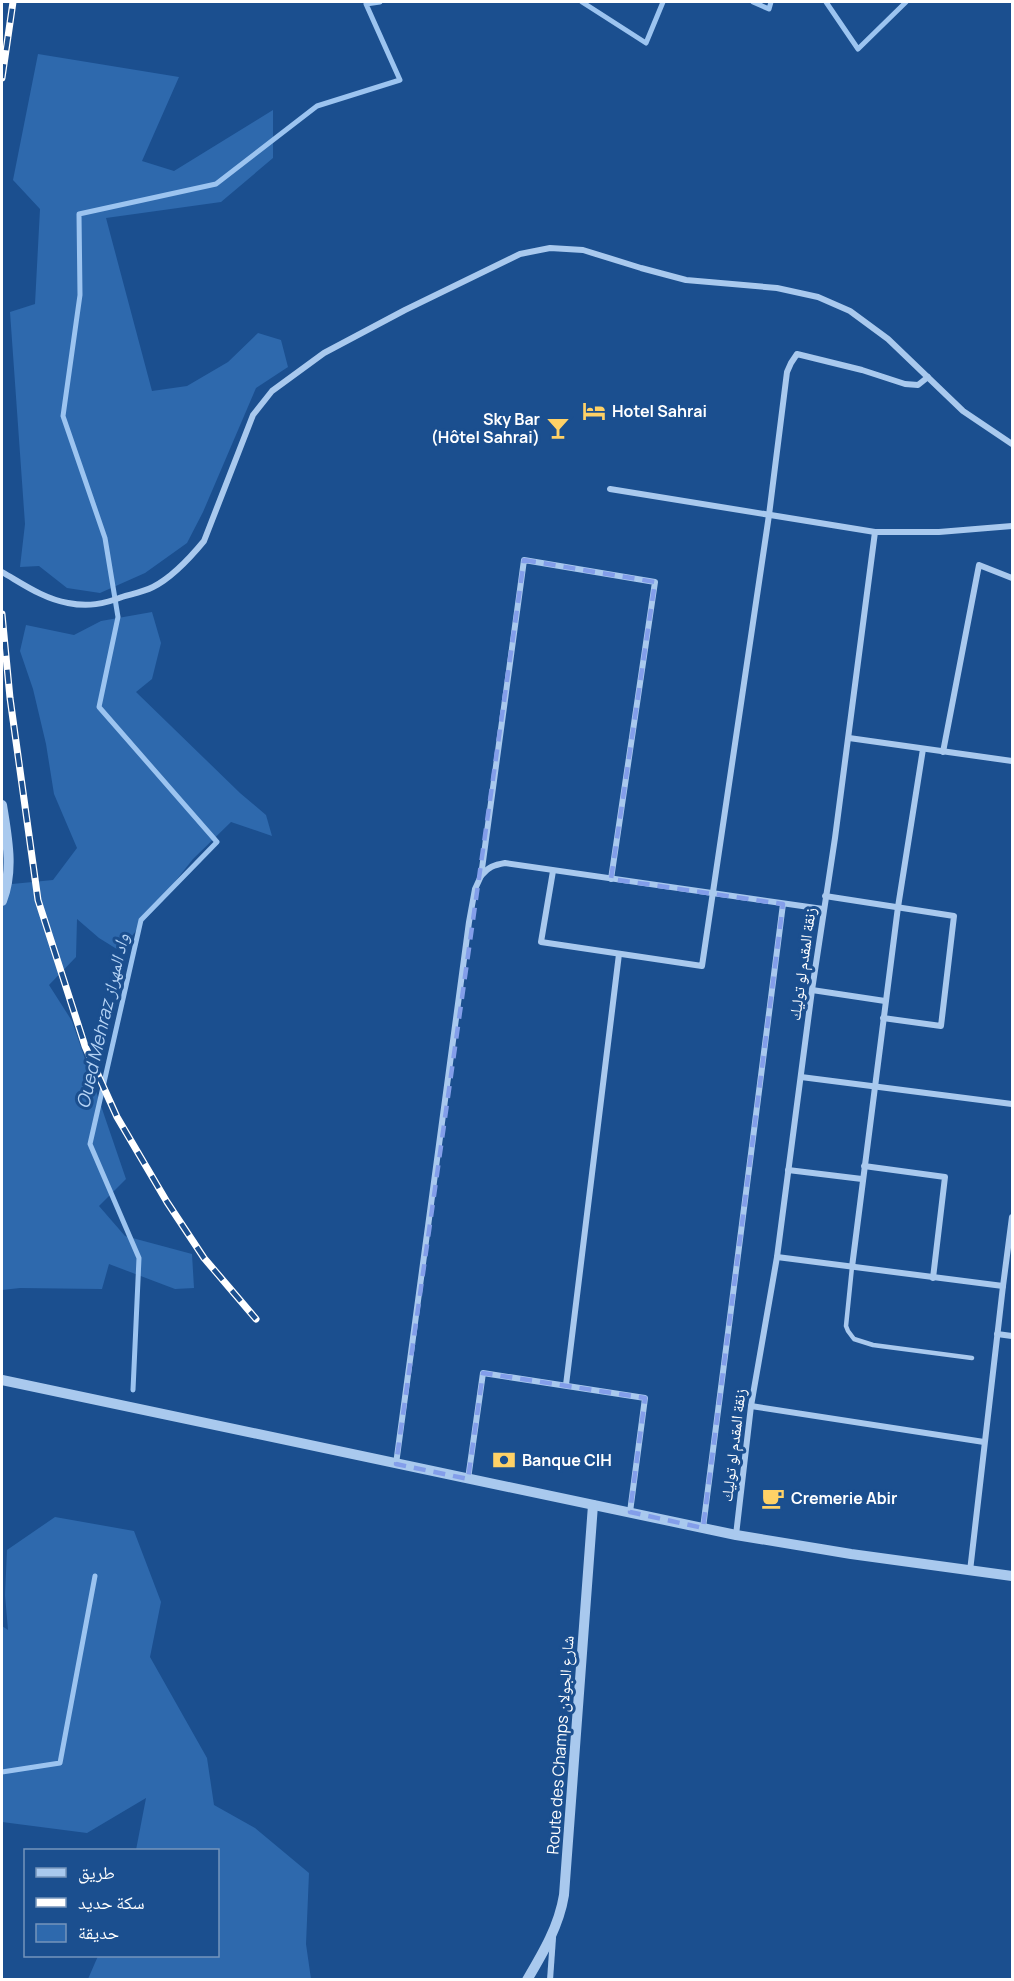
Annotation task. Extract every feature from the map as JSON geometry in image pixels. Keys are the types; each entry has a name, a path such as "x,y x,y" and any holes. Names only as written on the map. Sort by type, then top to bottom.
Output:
{"street":[{"path":"2,572 47,597 84,605 99,605 153,587 192,556 204,541 253,416 272,391 324,353 405,310 520,254 550,248 583,250 686,280 777,288 818,297 850,311 888,339 963,411 1012,444"},
{"path":"553,871 541,942 702,966 769,515 787,372 797,354 862,370 905,384 918,385 927,377"},
{"path":"610,489 876,532 939,532 1012,526"},
{"name":"زنقة المقدم لو توليك","path":"736,1535 751,1406 777,1257 876,532"},
{"path":"396,1464 469,922 481,876 524,560 655,582 611,879"},
{"path":"943,752 979,565 1012,578"},
{"path":"849,738 1012,760"},
{"path":"852,1267 885,1001 923,749"},
{"path":"2,805 9,870 2,901"},
{"path":"481,876 487,868 505,863 823,909"},
{"path":"825,896 954,916 941,1026 883,1018"},
{"path":"703,1528 783,904"},
{"path":"566,1384 619,954"},
{"path":"812,990 885,1001"},
{"path":"801,1077 1012,1104"},
{"path":"864,1166 945,1177 933,1278"},
{"path":"788,1170 862,1179"},
{"path":"970,1571 1012,1217"},
{"path":"777,1257 1003,1286"},
{"path":"997,1334 1012,1336"},
{"path":"468,1479 483,1373 645,1398 630,1512"},
{"path":"2,1380 736,1535 1012,1576"},
{"path":"751,1406 984,1442"},
{"name":"Route des Champs شارع الجولان","path":"527,1980 553,1933 561,1912 564,1895 593,1505"},
{"path":"550,1980 553,1933"}],"lane":[{"path":"852,1267 846,1326 854,1339 873,1345 972,1358"}],"highlighted area":[{"path":"524,560 655,582 611,879 783,904 703,1528 630,1512 645,1398 483,1373 468,1479 396,1464"}],"green space":[{"path":"38,54 179,77 142,161 174,171 273,110 273,158 221,202 106,218 152,391 187,386 228,362 258,333 281,340 288,367 256,388 203,512 187,543 145,573 100,593 67,588 39,566 20,567 25,524 10,312 35,304 40,209 13,180"},
{"path":"152,612 161,643 152,679 136,692 240,793 266,815 272,836 231,822 193,859 120,951 99,938 77,919 76,957 49,985 72,1021 126,1179 99,1206 125,1236 192,1254 194,1288 175,1289 109,1264 102,1289 20,1288 2,1290 2,909 12,884 53,880 77,848 54,794 46,744 33,689 20,651 26,625 74,635 101,621"},
{"path":"55,1517 134,1531 161,1602 150,1657 207,1758 214,1805 255,1828 309,1873 306,1944 311,1979 88,1979 98,1957 219,1957 219,1849 136,1849 146,1798 87,1833 2,1822 2,1626 8,1630 5,1595 7,1550"}],"waterway":[{"name":"Oued Mehraz واد المهراز","path":"133,1390 139,1258 90,1144 141,920 217,842 99,707 118,617 105,538 63,416 80,295 79,214 216,184 317,106 400,80 366,4 380,2"},
{"name":"Oued Mehraz واد المهراز","path":"582,2 646,43 663,2"},
{"name":"Oued Mehraz واد المهراز","path":"753,2 769,9 771,2"},
{"name":"Oued Mehraz واد المهراز","path":"826,2 858,49 906,2"},
{"path":"2,1772 60,1763 95,1576"}],"railway":[{"path":"2,78 13,2"},
{"path":"2,614 10,698 38,900 85,1046 117,1117 167,1202 204,1258 256,1319"}],"place":[{"name":"Hotel Sahrai","path":"594,411"},
{"name":"Sky Bar (Hôtel Sahrai)","path":"558,428"},
{"name":"Banque CIH","path":"504,1460"},
{"name":"Cremerie Abir","path":"773,1498"}]}
